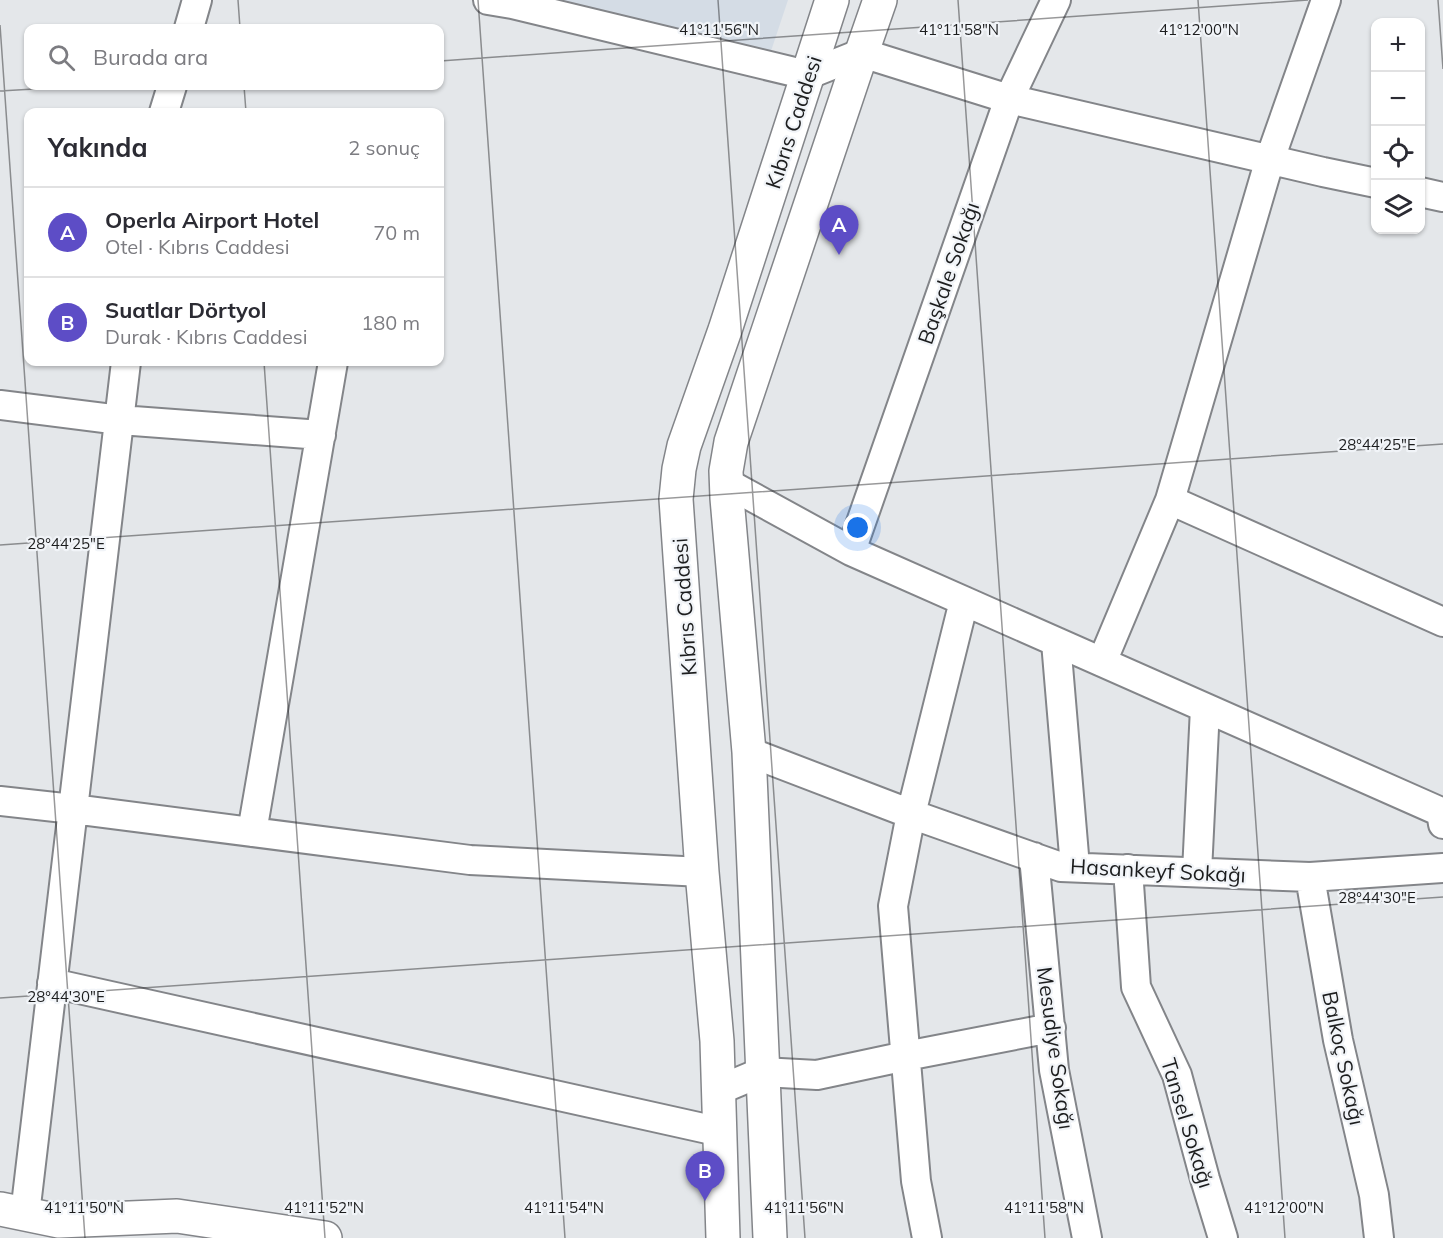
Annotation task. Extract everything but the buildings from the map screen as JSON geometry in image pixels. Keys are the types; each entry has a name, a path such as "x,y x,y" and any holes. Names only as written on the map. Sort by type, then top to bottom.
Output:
{"main road":[{"name":"Kıbrıs Caddesi","path":"723,1238 717,1041 702,872 676,499 684,446 725,330 832,0"},
{"path":"770,1238 749,752 726,471 732,442 880,0"},
{"path":"12,1212 59,1230 177,1216 260,1233 325,1238"}],"street":[{"path":"190,24 197,0"},
{"path":"488,0 807,75 862,53 1009,99 1371,182"},
{"name":"Başkale Sokağı","path":"851,551 1009,99 1056,0"},
{"path":"1102,662 1170,500 1270,159 1326,0"},
{"path":"165,108 171,90"},
{"path":"1425,193 1443,197"},
{"path":"12,1212 52,983 126,366"},
{"path":"252,832 332,366"},
{"path":"0,405 120,420 321,435"},
{"path":"727,483 851,551 1442,816"},
{"path":"1170,500 1443,622"},
{"path":"927,1238 916,1182 893,906 911,814 964,601"},
{"path":"1056,642 1075,867"},
{"path":"1197,872 1205,708"},
{"name":"Hasankeyf Sokağı","path":"749,752 911,814 1061,867 1310,877 1443,868"},
{"path":"0,801 470,860 702,872"},
{"name":"Mesudiye Sokağı","path":"1034,857 1054,1070 1087,1238"},
{"name":"Tansel Sokağı","path":"1128,869 1136,987 1177,1076 1223,1238"},
{"name":"Balkoç Sokağı","path":"1310,877 1338,1040 1374,1195 1379,1238"},
{"path":"52,983 720,1131"},
{"path":"719,1089 762,1072 817,1076 906,1056 1051,1029"}],"shaded area":[{"path":"543,0 788,0 770,54"}],"place":[{"name":"Operla Airport Hotel","path":"839,255"},
{"name":"Suatlar Dörtyol","path":"705,1201"}]}
